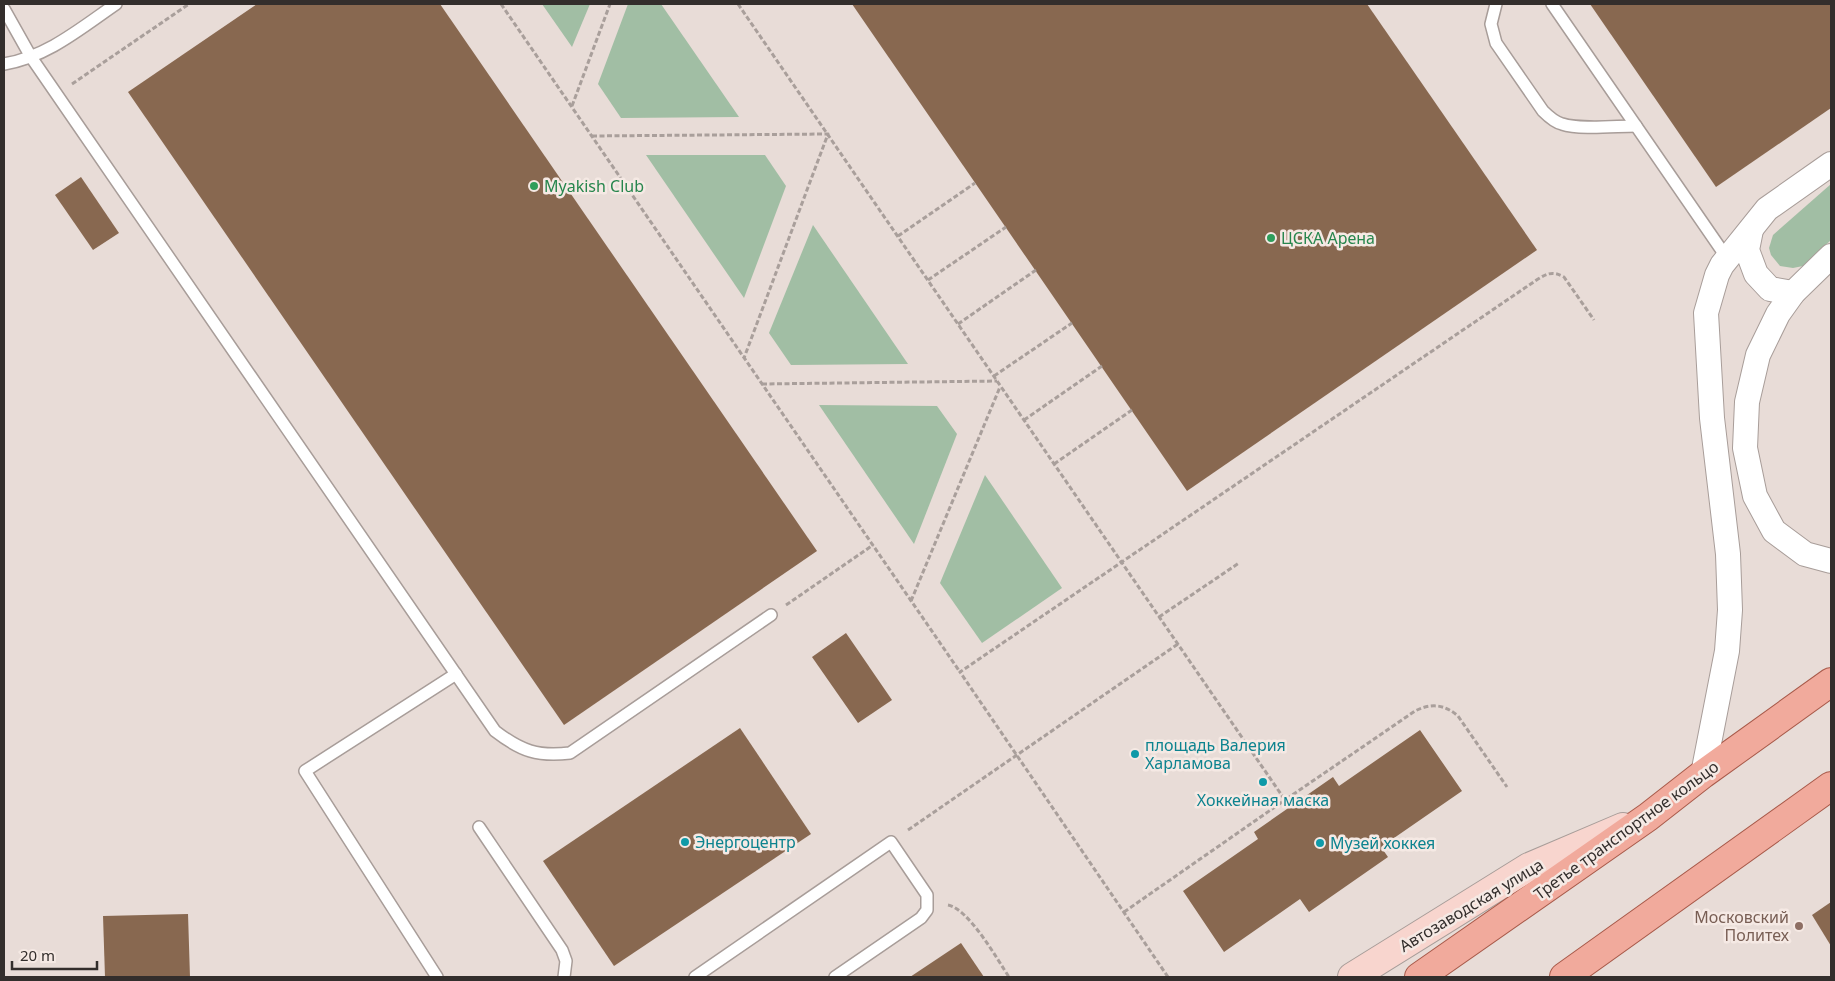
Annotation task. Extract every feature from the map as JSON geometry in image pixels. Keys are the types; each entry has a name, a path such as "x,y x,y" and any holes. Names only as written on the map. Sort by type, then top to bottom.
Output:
{"main road":[{"name":"Третье транспортное кольцо","path":"1419,977 1648,817 1703,774 1831,682"},
{"path":"1564,977 1831,786"},
{"name":"Автозаводская улица","path":"1352,977 1529,867 1648,817"}],"street":[{"path":"1703,774 1727,652 1730,610 1728,554 1712,418 1706,313 1716,275 1727,258 1767,209 1831,164"},
{"path":"1751,230 1747,250 1756,274 1770,289 1793,292"},
{"path":"1831,256 1793,292 1778,314 1758,355 1747,402 1744,448 1755,496 1774,531 1805,554 1831,561"}],"lane":[{"path":"4,64 31,57 54,46 116,4"},
{"path":"1496,4 1491,24 1496,42 1543,111 1552,119 1562,124 1575,126 1636,126"},
{"path":"1552,4 1727,258"},
{"path":"4,9 31,57 495,731 509,742 536,754 570,753 771,615"},
{"path":"437,977 305,771 456,674"},
{"path":"479,827 562,950 566,960 564,977"},
{"path":"694,977 891,842 928,896 927,910 921,918 835,977"}],"path":[{"path":"57,95 189,4"},
{"path":"500,4 912,601 1168,977"},
{"path":"572,107 610,4"},
{"path":"738,4 1285,800"},
{"path":"591,136 828,134"},
{"path":"744,358 828,134"},
{"path":"898,236 975,183"},
{"path":"928,280 1006,226"},
{"path":"958,324 1036,270"},
{"path":"960,672 1549,272 1557,273 1564,277 1594,320"},
{"path":"994,376 1072,323"},
{"path":"1024,420 1102,366"},
{"path":"762,384 997,381"},
{"path":"912,601 1001,386"},
{"path":"1054,464 1132,410"},
{"path":"771,615 873,545"},
{"path":"1159,617 1239,563"},
{"path":"891,842 1178,644"},
{"path":"1124,912 1415,711 1425,706 1445,707 1458,716 1507,787"},
{"path":"928,902 953,906 967,917 1009,977"}],"green space":[{"path":"542,4 590,4 572,47"},
{"path":"628,4 661,4 739,117 621,118 598,84"},
{"path":"646,155 765,155 786,186 744,298"},
{"path":"1831,184 1831,240 1803,266 1793,268 1780,266 1771,255 1769,248 1773,235"},
{"path":"813,225 908,364 791,365 769,333"},
{"path":"819,405 937,406 957,434 914,544"},
{"path":"985,475 1062,588 982,643 940,583"}],"building":[{"path":"257,4 440,4 817,551 564,725 128,92"},
{"name":"ЦСКА Арена","path":"852,4 1367,4 1537,250 1187,491"},
{"path":"1590,4 1831,4 1831,108 1716,187"},
{"path":"81,177 119,233 93,250 55,195"},
{"path":"846,633 892,700 858,723 812,657"},
{"name":"Энергоцентр","path":"740,728 811,834 614,966 543,861"},
{"name":"Музей хоккея","path":"1420,730 1462,791 1381,847 1388,857 1309,912 1300,899 1224,952 1183,891 1258,839 1254,832 1333,777 1339,786"},
{"path":"1831,902 1831,946 1812,915"},
{"path":"188,914 190,977 105,977 103,916"},
{"path":"961,943 984,977 910,977"}],"place":[{"name":"Myakish Club","path":"534,186"},
{"name":"ЦСКА Арена","path":"1271,238"},
{"name":"площадь Валерия Харламова","path":"1135,754"},
{"name":"Хоккейная маска","path":"1263,782"},
{"name":"Энергоцентр","path":"685,842"},
{"name":"Музей хоккея","path":"1320,843"},
{"name":"Московский Политех","path":"1799,926"}]}
